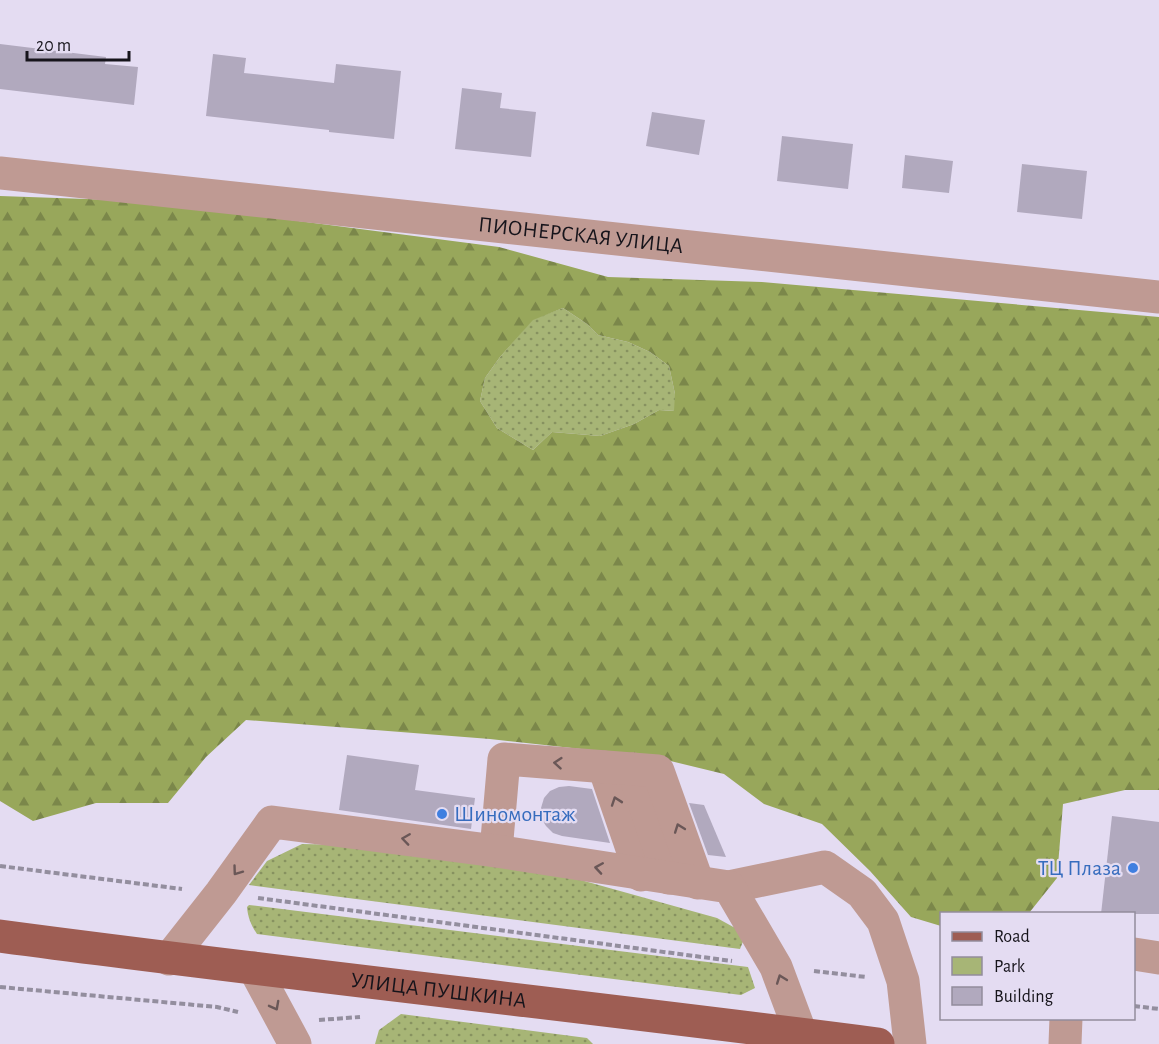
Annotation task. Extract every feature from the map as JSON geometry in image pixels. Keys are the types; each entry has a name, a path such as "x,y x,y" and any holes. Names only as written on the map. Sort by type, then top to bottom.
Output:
{"main road":[{"name":"УЛИЦА ПУШКИНА","path":"0,936 254,968 733,1035 801,1034 878,1044"}],"street":[{"name":"ПИОНЕРСКАЯ УЛИЦА","path":"0,173 1159,297"},
{"path":"496,851 504,759 658,771 684,881"},
{"path":"619,768 684,881 776,967 801,1034"},
{"path":"169,958 272,822 496,851 684,881 825,867 862,893 883,921 903,981 910,1044"},
{"path":"1135,954 1159,958"},
{"path":"254,968 295,1044"},
{"path":"1065,1044 1066,1020"}],"path":[{"path":"0,866 776,967 903,981"},
{"path":"1135,1006 1159,1009"}],"green space":[{"path":"0,196 144,201 499,247 608,277 762,282 1159,317 1159,790 1125,790 1063,804 1057,878 1030,912 940,912 940,926 911,917 870,871 822,824 764,804 724,774 654,757 490,739 246,720 206,757 168,803 96,803 33,821 0,801","holes":["563,308 587,324 598,335 628,342 650,352 669,366 675,394 674,411 659,410 634,424 600,436 552,432 533,450 497,428 480,401 485,378 500,357 533,320"]},
{"path":"563,308 587,324 598,335 628,342 650,352 669,366 675,394 675,411 659,410 634,424 600,436 552,432 533,450 497,428 480,401 485,378 533,319"},
{"path":"302,844 392,846 502,858 717,918 746,934 740,949 249,885 267,861"},
{"path":"249,905 748,967 755,988 741,995 257,934 249,918 247,907"},
{"path":"401,1014 587,1038 593,1044 375,1044 379,1030"}],"building":[{"path":"0,44 106,57 105,64 138,67 134,105 0,89"},
{"path":"213,54 246,58 244,73 334,83 336,64 401,71 394,139 206,116"},
{"path":"462,88 502,93 500,108 536,112 531,157 455,149"},
{"path":"652,112 705,120 699,155 646,146"},
{"path":"782,136 853,144 848,189 777,181"},
{"path":"905,155 953,161 949,193 902,188"},
{"path":"1022,164 1087,171 1082,219 1017,212"},
{"path":"347,755 419,765 415,790 475,798 471,829 339,810"},
{"path":"569,786 592,789 610,843 562,836 553,833 546,826 541,818 544,798 550,791"},
{"path":"689,803 704,805 726,857 708,855"},
{"name":"ТЦ Плаза","path":"1112,816 1159,822 1159,914 1101,912"}],"place":[{"name":"Шиномонтаж","path":"442,814"},
{"name":"ТЦ Плаза","path":"1133,868"}]}
